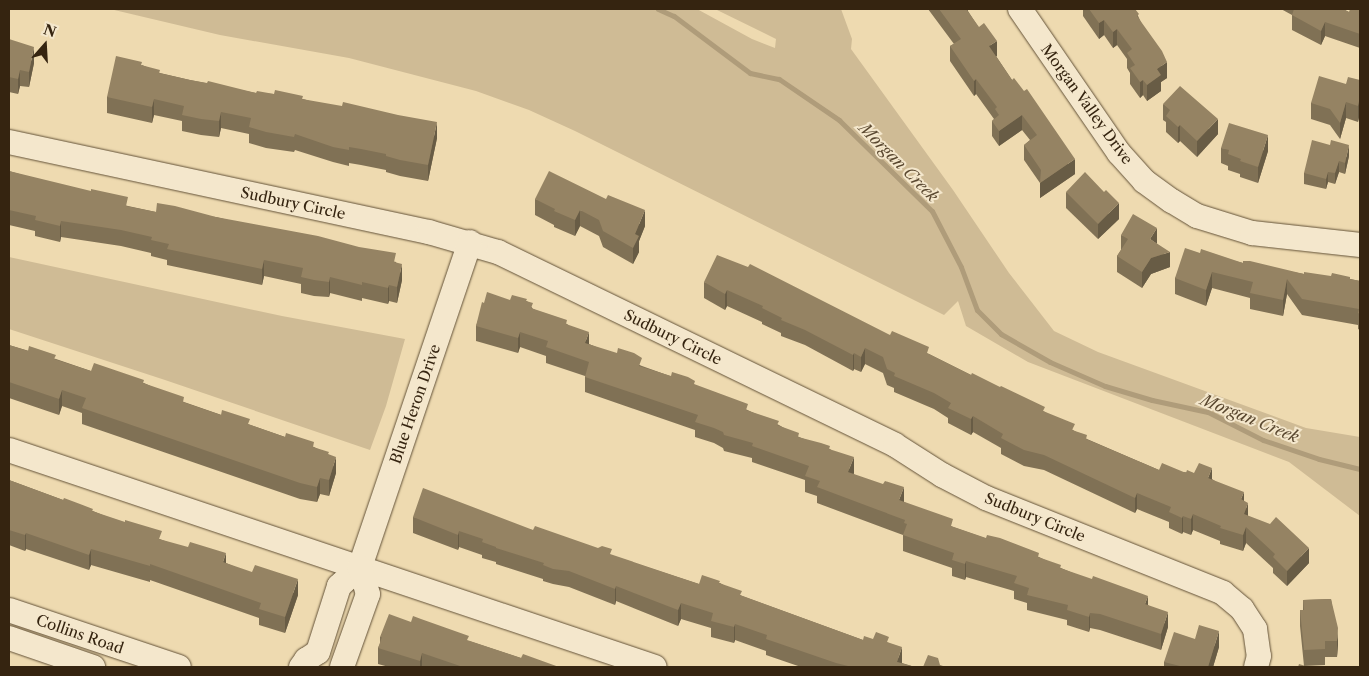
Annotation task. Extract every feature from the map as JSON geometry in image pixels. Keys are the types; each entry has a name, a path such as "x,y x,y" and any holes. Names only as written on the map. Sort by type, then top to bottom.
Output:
{"street":[{"name":"Morgan Valley Drive","path":"1020,9 1119,153 1143,180 1172,201 1196,216 1252,233 1360,245"},
{"name":"Sudbury Circle","path":"9,142 470,242 516,260 884,439 942,475 986,498 1223,593 1242,609 1256,629 1259,656 1256,667"},
{"name":"Blue Heron Drive","path":"301,667 306,660 318,652 339,586 360,566 470,242"},
{"path":"9,450 360,566 655,667"},
{"path":"342,667 368,594 360,566"},
{"name":"Collins Road","path":"9,610 179,667"},
{"name":"Collins Road","path":"9,638 93,667"}],"shaded area":[{"path":"110,9 697,9 752,39 775,48 776,39 715,9 841,9 852,39 851,49 953,190 1009,273 1054,331 1098,352 1306,428 1360,437 1360,516 1289,462 1028,362 966,326 958,301 944,315 575,131 529,110 476,91 349,58 220,35"},
{"path":"9,257 282,316 405,339 386,406 370,450 9,329"}],"building":[{"path":"939,9 966,9 979,27 984,23 997,41 989,46 1012,80 1014,78 1024,91 1027,89 1075,159 1040,183 1041,170 1024,145 1037,135 1022,115 999,131 992,121 999,115 995,109 997,107 976,79 974,81 950,46 961,39"},
{"path":"1089,9 1135,9 1139,14 1137,16 1162,51 1167,62 1157,69 1161,75 1147,85 1143,80 1140,82 1130,68 1135,65 1127,53 1132,49 1117,29 1113,32 1104,20 1099,23"},
{"path":"1294,9 1343,9 1349,12 1350,9 1360,9 1360,34 1325,22 1321,31 1292,15"},
{"path":"9,39 34,47 29,72 20,70 18,79 9,77"},
{"path":"116,56 142,62 141,65 160,70 159,73 190,80 207,83 208,81 256,93 257,91 274,94 275,90 303,96 302,99 342,106 343,102 437,122 428,165 400,160 386,156 386,154 361,149 349,147 349,150 333,147 295,134 294,137 266,132 249,127 251,118 221,112 219,121 201,119 182,115 184,106 154,99 152,107 107,97"},
{"path":"1319,76 1346,84 1348,77 1360,80 1358,106 1346,102 1340,123 1330,109 1311,103"},
{"path":"1180,86 1218,119 1197,141 1180,125 1178,127 1166,116 1170,110 1163,104"},
{"path":"1229,123 1268,135 1258,167 1240,161 1241,159 1228,154 1229,150 1221,148"},
{"path":"1312,140 1330,145 1331,140 1349,145 1345,163 1339,161 1335,173 1328,172 1326,179 1304,173"},
{"path":"9,171 91,191 91,189 128,197 126,206 156,212 157,203 175,206 216,217 396,253 394,262 402,264 397,287 389,285 388,288 362,282 362,285 330,277 329,282 314,280 301,277 303,268 264,260 262,269 167,249 169,244 151,240 152,237 121,230 61,221 60,226 35,220 36,216 9,210"},
{"path":"549,171 606,199 608,195 645,210 635,234 639,236 633,248 603,231 599,220 580,210 575,220 554,211 555,209 535,199"},
{"path":"1085,172 1104,192 1106,190 1119,203 1098,224 1066,192"},
{"path":"1133,214 1157,228 1150,239 1170,252 1151,258 1142,272 1117,256 1128,239 1121,235"},
{"path":"1185,248 1200,253 1201,249 1243,263 1243,261 1250,261 1304,274 1304,272 1331,276 1332,273 1350,277 1350,279 1360,281 1360,314 1358,313 1359,309 1302,299 1287,279 1283,300 1250,293 1253,282 1212,272 1206,290 1175,278"},
{"path":"717,255 748,267 750,264 890,335 892,331 929,347 927,353 971,375 972,373 1045,407 1043,411 1075,424 1072,430 1087,435 1086,439 1159,470 1162,463 1186,473 1187,470 1194,473 1199,463 1212,468 1208,478 1244,492 1241,499 1248,503 1244,514 1270,524 1276,517 1309,548 1287,571 1273,557 1275,554 1246,527 1243,535 1220,528 1221,526 1193,514 1191,519 1183,516 1182,518 1169,512 1171,507 1137,493 1135,498 1044,455 1024,450 1001,438 1003,434 973,416 971,419 948,408 951,403 934,393 894,376 895,373 887,369 883,357 865,348 861,357 854,353 853,355 781,320 782,318 762,308 763,306 727,290 725,294 704,282"},
{"path":"487,292 510,300 512,295 527,299 526,301 533,303 531,308 567,320 566,324 589,332 585,343 617,353 618,348 634,353 642,358 639,366 671,376 672,372 688,377 695,381 694,384 748,404 746,410 779,421 777,425 799,433 798,437 830,446 829,449 854,457 848,472 883,484 885,481 904,487 899,500 953,519 951,526 986,538 987,535 1000,538 1039,553 1038,557 1061,565 1060,568 1092,579 1093,576 1148,596 1145,604 1168,612 1161,634 1100,614 1090,613 1089,617 1067,610 1068,605 1027,595 1029,588 1014,583 1017,576 966,561 965,564 952,560 954,553 903,535 907,524 904,523 905,520 817,487 820,481 805,476 809,466 752,446 753,443 724,435 723,432 695,422 698,415 585,377 589,362 546,347 548,341 520,332 518,338 476,326 482,302 484,303"},
{"path":"9,345 28,351 29,346 56,355 54,359 91,371 94,363 144,380 143,383 184,397 183,402 221,415 222,410 250,419 248,424 285,437 286,433 314,442 313,447 329,452 328,454 336,457 329,480 320,478 317,487 300,483 82,408 86,398 62,390 59,399 9,382"},
{"path":"9,480 63,500 64,498 93,509 92,511 125,522 125,520 162,531 159,539 188,547 190,542 226,553 223,562 252,572 255,565 298,579 285,617 259,609 261,603 150,564 150,566 91,549 89,555 26,533 25,535 9,530"},
{"path":"423,488 533,530 535,526 598,548 602,546 612,549 610,554 699,584 702,575 720,581 719,583 742,591 740,595 863,640 864,636 873,639 876,632 889,637 887,642 902,647 897,662 915,667 852,667 836,663 766,639 767,635 735,624 734,627 711,621 713,613 681,603 678,610 616,586 615,589 569,571 553,569 543,565 544,563 482,542 483,539 459,531 458,535 413,517"},
{"path":"1331,599 1338,628 1337,641 1325,641 1325,649 1304,650 1300,610 1304,610 1303,600"},
{"path":"389,614 411,622 413,616 469,636 467,640 521,658 523,654 559,667 463,667 422,653 420,661 378,648"},
{"path":"1199,625 1219,631 1208,667 1184,667 1164,662 1174,632 1195,639"},
{"path":"928,655 938,658 940,665 946,667 923,667"},
{"path":"1299,664 1309,667 1298,667"}],"waterway":[{"name":"Morgan Creek","path":"658,9 674,16 750,73 779,79 839,120 932,211 961,267 977,310 1001,334 1050,362 1105,386 1152,400 1208,412 1263,440 1319,459 1360,469"}]}
